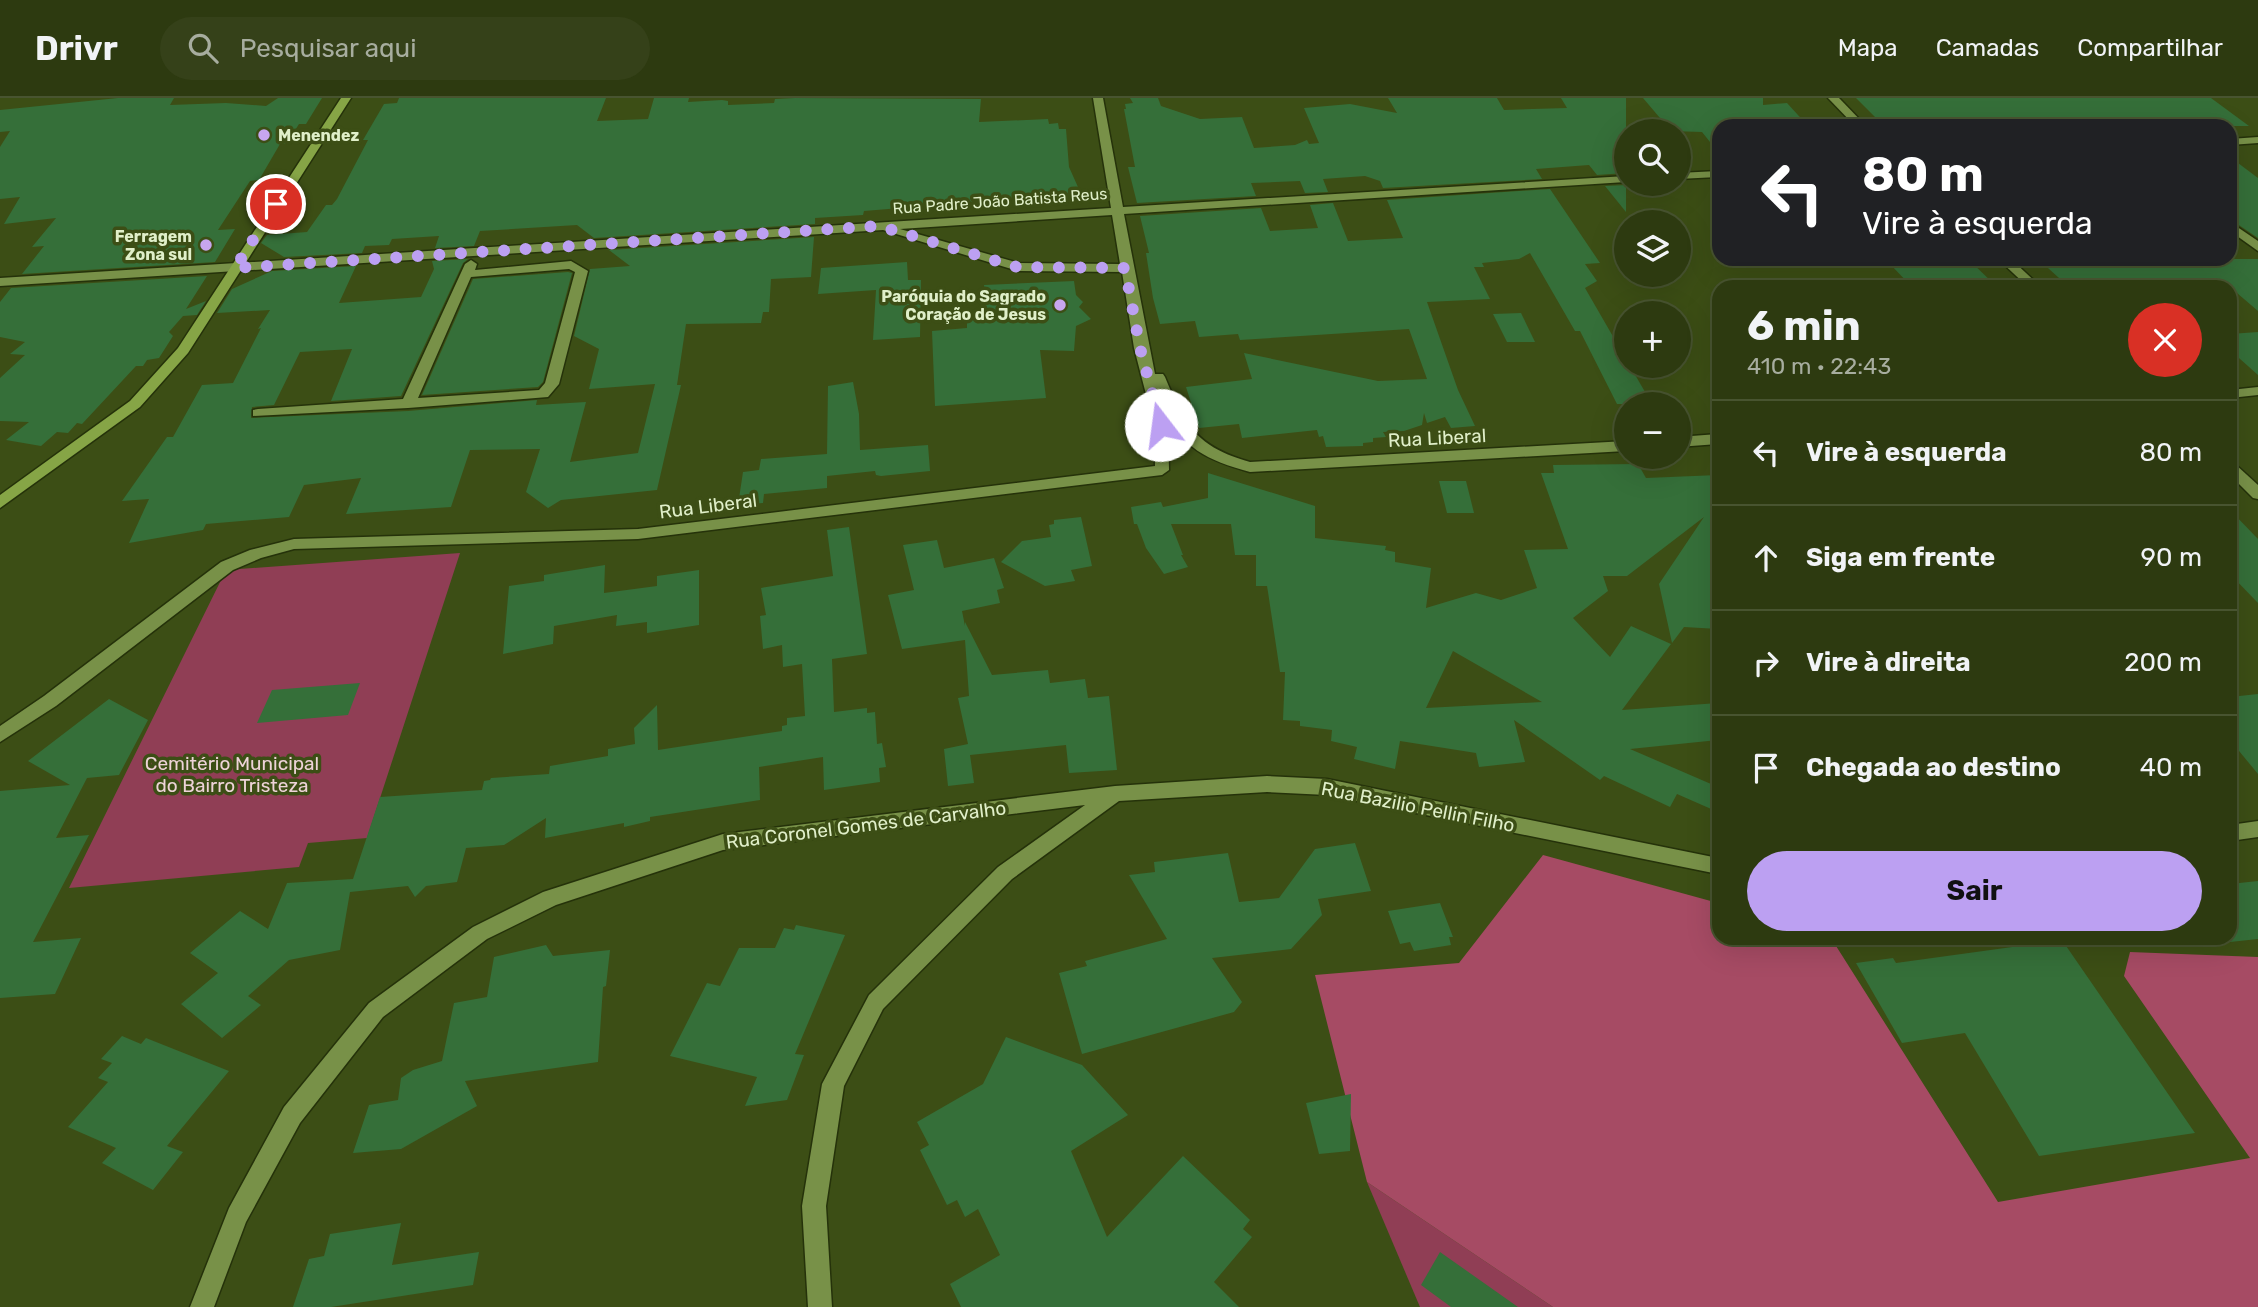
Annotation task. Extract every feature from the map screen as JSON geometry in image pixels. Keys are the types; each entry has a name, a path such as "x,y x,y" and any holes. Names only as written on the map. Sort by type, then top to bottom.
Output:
{"main road":[{"path":"0,503 135,404 183,350 346,98"}],"street":[{"path":"1098,98 1140,348"},
{"path":"1833,98 1854,119"},
{"path":"2237,142 2258,140"},
{"path":"1691,175 1712,174"},
{"name":"Rua Padre João Batista Reus","path":"0,282 1614,181"},
{"path":"879,226 1017,267 1125,268"},
{"path":"2237,231 2258,247"},
{"path":"408,404 477,251"},
{"path":"258,413 543,394 552,384 582,271 571,265 467,274"},
{"path":"2012,266 2027,280"},
{"name":"Rua Liberal","path":"0,735 51,701 227,566 256,554 294,544 638,534 1162,470 1161,425 1140,348"},
{"name":"Rua Liberal","path":"1140,348 1151,360 1177,424 1195,443 1220,459 1250,467 1614,447"},
{"path":"2237,393 2258,391"},
{"path":"1691,441 1712,439"},
{"path":"2237,474 2258,494"},
{"name":"Rua Bazilio Pellin Filho","path":"1115,793 1267,784 1327,787 1712,865"},
{"path":"820,1307 814,1206 833,1084 876,1002 1005,873 1115,793"},
{"name":"Rua Coronel Gomes de Carvalho","path":"202,1307 237,1216 292,1115 376,1010 480,933 550,898 723,842 1115,793"},
{"path":"2237,832 2258,829"}],"green space":[{"name":"Cemitério Municipal do Bairro Tristeza","path":"460,553 367,838 308,843 299,867 69,888 226,570"},
{"path":"1367,1182 1553,1307 1420,1307"}],"shaded area":[{"path":"1543,855 1712,901 1712,945 1835,945 1998,1202 2250,1158 2124,976 2130,952 2258,957 2258,1307 1553,1307 1367,1182 1315,975 1459,963"}],"building":[{"path":"118,98 174,98 170,105 226,103 266,106 278,98 322,98 306,124 299,124 287,143 280,144 259,180 250,181 218,230 235,229 215,262 22,274 44,246 32,247 56,218 4,224 20,197 0,199 0,147 10,131 0,132 0,110"},
{"path":"399,98 606,98 597,121 648,119 654,98 689,98 688,102 722,100 728,101 728,105 774,103 775,99 795,98 981,99 979,122 1048,119 1049,124 1058,123 1059,129 1066,129 1069,167 1082,196 925,204 864,211 863,215 815,218 815,224 594,238 577,225 480,231 474,246 435,248 439,236 392,239 389,245 365,246 362,253 284,257 261,243 267,235 307,232 326,205 332,205 337,199 368,140 363,140 384,104 397,103"},
{"path":"1130,98 1158,98 1161,106 1200,119 1242,117 1254,148 1295,145 1307,140 1309,144 1319,143 1304,108 1350,104 1397,113 1388,98 1497,98 1504,110 1567,108 1561,98 1626,98 1626,119 1614,119 1614,174 1597,175 1589,165 1536,169 1542,179 1383,188 1380,181 1365,176 1323,179 1328,192 1305,193 1300,181 1251,183 1256,196 1137,203 1128,167 1135,167 1124,109 1125,104 1133,103"},
{"path":"1643,98 1763,98 1763,105 1787,103 1802,119 1712,119 1712,144 1702,132 1691,132 1691,119 1661,119"},
{"path":"1856,98 2211,98 2249,126 2237,126 2237,119 1877,119"},
{"path":"2237,162 2258,178 2258,238 2237,224"},
{"path":"1605,186 1614,186 1614,196 1626,196 1626,210 1624,210"},
{"path":"1550,189 1600,263 1585,264 1597,281 1585,288 1614,338 1614,378 1637,378 1645,392 1614,392 1614,398 1580,331 1575,331 1530,253 1519,259 1482,263 1484,267 1474,267 1490,299 1427,302 1458,390 1475,426 1451,428 1445,417 1427,423 1424,413 1422,425 1404,431 1383,432 1386,437 1373,438 1373,442 1363,443 1363,446 1326,447 1323,436 1319,437 1317,430 1242,438 1239,424 1199,428 1186,387 1252,379 1244,353 1378,381 1427,379 1409,329 1240,340 1238,334 1199,337 1195,321 1160,324 1153,298 1146,253 1149,253 1140,216 1261,208 1270,231 1318,228 1310,205 1333,203 1348,241 1403,238 1387,200"},
{"path":"814,237 811,277 771,279 769,312 763,312 761,323 686,324 677,385 681,385 657,490 561,500 548,508 526,492 540,449 470,450 451,507 346,514 361,478 304,485 289,517 206,524 203,530 129,543 149,499 122,501 167,437 173,437 202,385 233,383 261,328 258,329 270,310 217,313 232,289 272,271 356,266 339,303 421,297 434,269 432,261 468,259 463,263 401,396 331,401 352,349 300,352 274,405 252,407 251,418 408,411 537,400 536,405 586,402 570,462 638,453 655,384 589,389 599,349 574,336 590,269 630,266 609,250"},
{"path":"2237,259 2258,259 2258,311 2237,293 2237,280 2061,280 2046,266 2237,266"},
{"path":"907,262 908,280 921,280 920,337 873,340 876,290 818,294 821,268"},
{"path":"1892,266 1975,266 1990,280 1905,280"},
{"path":"572,273 543,382 538,387 422,395 473,279"},
{"path":"207,276 186,309 206,301 197,315 183,316 169,332 173,336 159,358 147,360 143,366 136,366 82,424 77,423 68,433 57,432 41,446 6,440 29,422 0,421 0,378 25,355 10,354 25,342 0,337 0,302 11,288"},
{"path":"1074,281 1076,295 1083,302 1079,307 1091,319 1076,326 1074,351 1040,350 1046,398 935,406 932,331 967,328 967,311 985,310 984,285"},
{"path":"1521,313 1535,342 1507,342 1493,314"},
{"path":"2258,332 2258,375 2237,356 2237,334"},
{"path":"853,382 859,414 860,450 928,445 930,471 881,476 876,475 875,471 827,476 827,488 764,494 763,503 738,505 743,472 759,470 761,459 827,454 828,386"},
{"path":"1614,464 1614,469 1641,469 1646,478 1712,475 1712,629 1684,627 1672,643 1659,584 1704,517 1627,576 1603,576 1608,591 1573,618 1610,657 1631,626 1671,644 1622,710 1712,703 1712,741 1630,749 1712,784 1712,809 1677,794 1670,807 1604,776 1600,780 1514,720 1525,762 1479,767 1476,753 1400,741 1395,769 1354,759 1357,747 1331,741 1332,730 1300,726 1300,721 1283,720 1285,672 1280,672 1267,586 1256,586 1256,555 1235,555 1231,524 1171,524 1188,567 1164,574 1146,548 1137,524 1134,524 1131,507 1161,502 1163,507 1208,498 1208,473 1315,506 1315,538 1386,546 1385,550 1395,552 1395,562 1431,568 1426,608 1476,593 1501,600 1537,588 1524,550 1568,549 1541,473 1554,473 1553,465","holes":["1453,651 1542,702 1426,708"]},
{"path":"1439,481 1466,481 1474,513 1447,513"},
{"path":"1081,517 1092,566 1071,570 1075,581 1045,586 1001,562 1022,541 1051,537 1049,525 1054,524 1054,520"},
{"path":"2237,517 2258,539 2258,603 2237,581"},
{"path":"849,527 867,654 832,659 834,712 867,708 867,713 875,712 877,744 882,743 886,767 879,768 880,782 824,790 823,757 759,767 760,800 650,817 650,821 624,827 624,823 545,838 546,818 504,845 466,848 457,882 426,886 415,897 408,886 350,892 340,950 289,960 248,996 261,1005 222,1038 181,1004 218,973 190,953 240,911 268,929 287,883 353,879 380,797 482,790 484,781 491,778 549,774 550,766 608,756 608,749 635,744 634,728 657,705 658,750 782,731 782,726 787,725 787,718 805,716 802,664 783,667 782,645 763,649 760,616 766,615 761,588 833,576 827,530"},
{"path":"937,540 944,568 994,558 1004,588 997,590 1000,603 962,611 965,626 965,622 992,675 1048,670 1050,683 1085,679 1088,698 1109,696 1117,770 1069,773 1066,745 970,755 974,783 948,786 944,749 968,744 958,698 969,696 965,640 902,649 888,595 914,590 903,545"},
{"path":"605,565 604,593 657,586 657,576 699,570 699,625 647,633 647,622 616,626 617,615 554,626 553,644 503,654 509,586 544,581 544,575"},
{"path":"360,683 348,715 257,723 272,690"},
{"path":"2258,694 2258,774 2237,748 2237,696"},
{"path":"109,699 148,720 119,775 87,778 56,838 89,835 33,942 81,938 55,994 0,998 0,791 70,785 28,761"},
{"path":"1355,843 1371,891 1318,899 1322,915 1291,949 1212,958 1242,1002 1234,1012 1082,1054 1059,973 1087,966 1085,961 1167,939 1129,875 1155,872 1154,862 1228,853 1239,902 1279,898 1315,849"},
{"path":"2258,881 2258,939 2237,941 2237,883"},
{"path":"1440,903 1453,937 1449,937 1451,945 1414,951 1410,942 1400,944 1388,911"},
{"path":"796,925 845,935 795,1054 804,1055 787,1100 745,1106 757,1077 670,1056 707,983 720,986 739,948 775,948 784,928 794,930"},
{"path":"546,945 553,956 610,950 606,986 603,987 598,1062 465,1081 477,1106 401,1149 353,1153 369,1105 398,1100 401,1078 413,1070 442,1061 454,1003 487,997 494,957"},
{"path":"2026,945 2065,945 2195,1133 2039,1156 1965,1033 1902,1043 1856,963 1893,958 1896,963"},
{"path":"122,1036 141,1044 146,1038 229,1071 167,1146 183,1152 153,1190 102,1163 116,1148 68,1127 108,1082 98,1078 112,1063 101,1059"},
{"path":"1006,1037 1082,1065 1128,1115 1071,1151 1107,1237 1183,1156 1250,1220 1243,1229 1252,1237 1214,1282 1239,1307 961,1307 950,1284 1000,1255 978,1209 965,1217 957,1200 947,1205 920,1150 929,1145 917,1122 983,1084"},
{"path":"1351,1094 1350,1151 1319,1154 1306,1103"},
{"path":"401,1223 392,1265 479,1252 473,1285 331,1307 293,1307 309,1259 324,1256 330,1234"},
{"path":"1440,1252 1518,1307 1451,1307 1421,1285"}],"place":[{"name":"Menendez","path":"264,135"},
{"name":"Ferragem Zona sul","path":"206,245"},
{"name":"Paróquia do Sagrado Coração de Jesus","path":"1060,305"}],"route":[{"path":"276,204 235,268 879,226 1017,267 1080,270 1125,268 1140,348 1161,425"}]}
